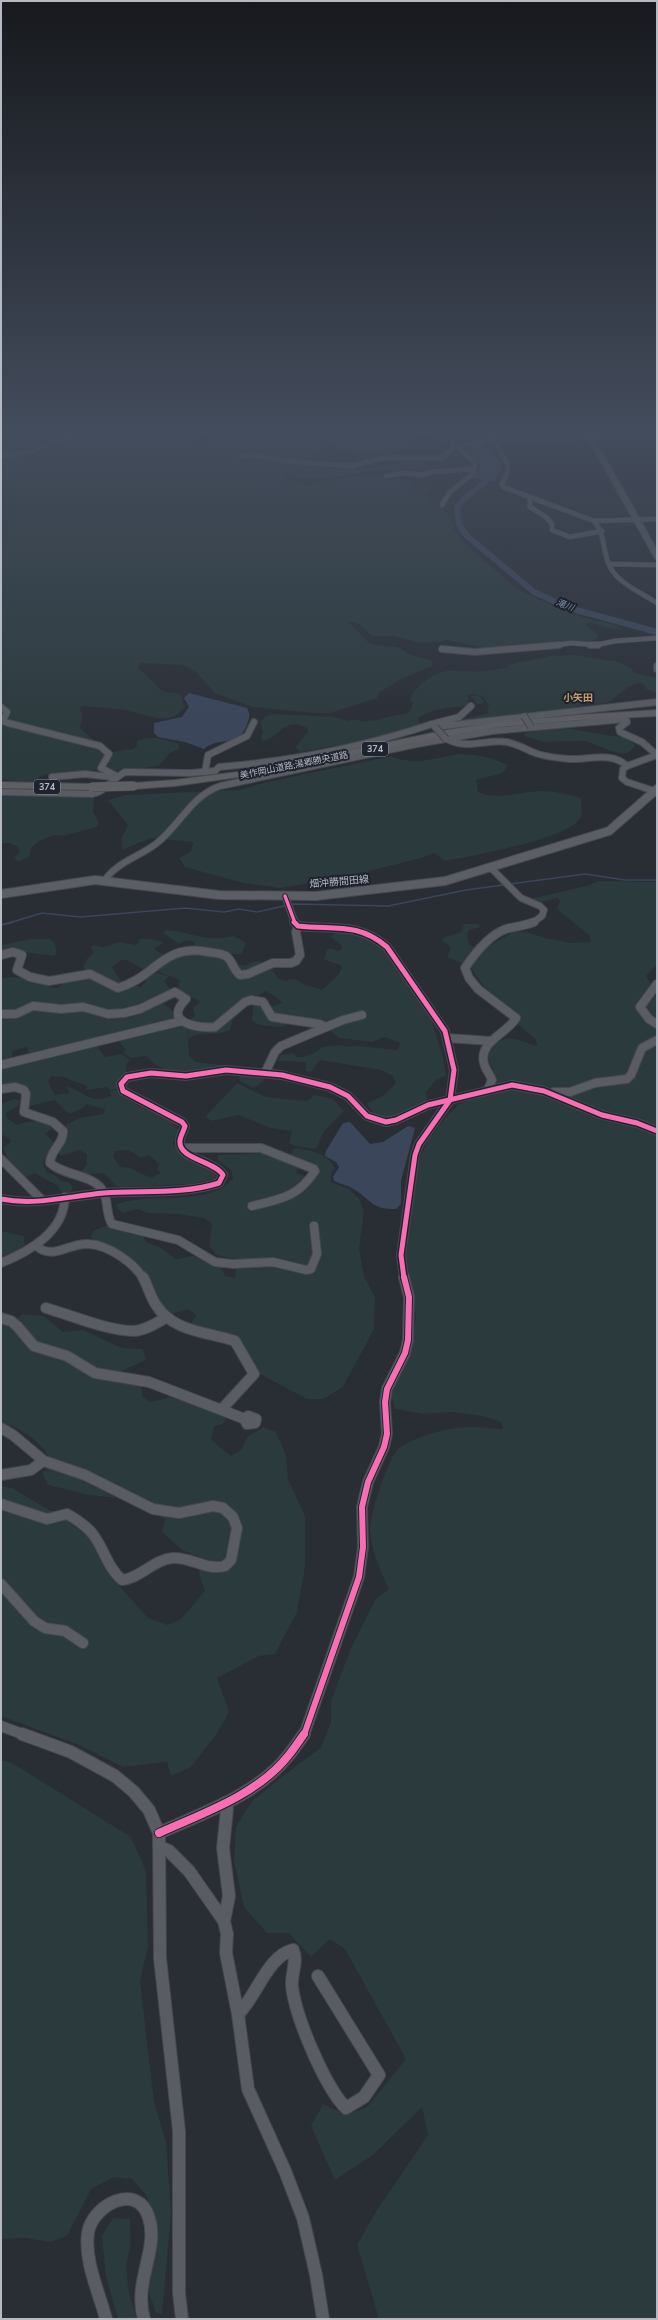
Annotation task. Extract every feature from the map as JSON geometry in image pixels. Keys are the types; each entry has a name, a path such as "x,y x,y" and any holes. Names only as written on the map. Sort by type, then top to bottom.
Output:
{"highway":[{"name":"美作岡山道路;湯郷勝央道路","path":"1,785 92,787 134,786 198,781 276,770 478,728 539,720 657,712"}],"main road":[{"path":"647,537 657,556"},
{"name":"畑沖勝間田線","path":"1,894 83,881 105,880 286,902 415,886 457,879 609,831 655,793"}],"street":[{"path":"603,537 609,564 619,576 657,603"},
{"path":"609,564 657,565"},
{"path":"442,649 475,652 571,643 596,646 615,641 657,638"},
{"path":"434,726 657,702"},
{"path":"105,880 111,872 159,842 218,779 219,767 258,764 366,743 434,726 462,716 467,713 470,706"},
{"path":"1,707 7,712 3,721 100,746 107,750 109,754 101,768 116,777"},
{"path":"524,716 531,727"},
{"path":"1,792 92,794 98,793 116,777 132,771 205,772 218,779 492,731 626,719 627,722 619,728 620,732 642,742 657,755 627,766 623,769 624,779 655,793"},
{"path":"205,772 208,755 226,745 248,738 252,732 254,722"},
{"path":"434,726 447,739 466,745 506,742 543,756 616,758 627,766"},
{"path":"52,777 85,774 116,777"},
{"path":"488,1090 492,1080 483,1059 484,1050 491,1041 508,1031 516,1018 511,1011 500,1007 478,988 467,974 465,968 480,949 500,932 527,924 540,917 544,910 540,906 521,898 492,869"},
{"path":"159,1833 225,1803 268,1776 288,1757 302,1738 359,1577 363,1547 361,1522 362,1507 368,1482 384,1447 387,1434 385,1402 387,1389 405,1353 408,1340 409,1297 402,1270 401,1255 411,1172 419,1144 450,1100 454,1070 447,1038 439,1020 420,997 398,962 378,938 363,930 298,926 293,921 286,902"},
{"path":"1,955 13,952 22,955 17,970 30,977 55,981 90,974 118,988 140,978 165,959 178,951 186,949 226,956 232,961 234,971 240,975 248,974 273,963 291,963 296,961 300,955 296,932 298,926"},
{"path":"657,984 641,1002 640,1007 649,1019 657,1024"},
{"path":"1,1014 16,1014 33,1006 61,1009 83,1007 108,1014 124,1014 140,1009 166,995 175,992 186,999 178,1009 182,1021 191,1026 215,1027 245,1002 258,1000 266,1005 272,1016 319,1024 326,1027"},
{"path":"265,1073 275,1052 281,1046 343,1020 362,1015"},
{"path":"1,1065 11,1064 182,1021"},
{"path":"447,1038 491,1041"},
{"path":"1,1199 16,1201 42,1200 104,1193 202,1187 212,1186 222,1180 223,1175 216,1166 189,1154 182,1148 180,1138 185,1126 123,1092 121,1084 123,1080 132,1076 151,1073 180,1076 226,1070 265,1073 330,1087 348,1096 367,1116 379,1121 396,1120 417,1109 512,1085 544,1091 570,1092 595,1083 627,1079 631,1076 642,1048 657,1040"},
{"path":"1,1089 15,1088 24,1090 26,1094 23,1108 24,1112 53,1122 63,1131 63,1138 49,1159 54,1168 92,1181 99,1185 104,1193 107,1218 112,1224 178,1240 215,1262 225,1264 273,1262 306,1270 311,1269 316,1257 317,1239 314,1226"},
{"path":"544,1091 567,1099 602,1115 637,1123 657,1130"},
{"path":"182,1148 261,1148 314,1169 315,1171 306,1187 298,1193 252,1206"},
{"path":"1,1158 42,1200"},
{"path":"1,1263 36,1246 61,1218 66,1197"},
{"path":"36,1246 41,1251 54,1252 86,1243 103,1247 137,1269 147,1286 151,1300 167,1317 182,1328 194,1332 226,1338 238,1344 254,1374 222,1409"},
{"path":"46,1308 119,1329 134,1330 153,1325 167,1317"},
{"path":"1,1318 11,1321 17,1326 39,1350 67,1356 94,1373 149,1382 245,1419"},
{"path":"1,1428 18,1437 43,1461 76,1471 158,1511 190,1512 214,1506 224,1510 232,1516 237,1526 232,1558 228,1565 217,1568 200,1566 174,1558 163,1561 135,1578 122,1580 114,1573 94,1536 83,1524 67,1514 47,1519 1,1504"},
{"path":"1,1475 31,1470 43,1461"},
{"path":"1,1584 34,1621 45,1628 65,1632 83,1643"},
{"path":"1,1726 84,1757 119,1778 155,1819 159,1833 160,1847 161,1965 179,2131 179,2293 182,2319"},
{"path":"224,1921 227,1913 229,1881 224,1852 227,1809 225,1803"},
{"path":"160,1847 169,1851 189,1871 224,1921 227,1934 226,1953 238,2014 248,2089 285,2171 303,2218 316,2275 322,2319"},
{"path":"238,2014 246,2007 260,1981 268,1970 288,1951 293,1950 295,1963 292,1986 304,2027 334,2094 342,2106 346,2108 364,2097 379,2075 318,1976"},
{"path":"106,2319 89,2253 88,2232 95,2216 108,2202 123,2197 135,2200 144,2207 149,2218 151,2237 140,2292 144,2319"}],"shaded area":[{"path":"1,537 459,537 517,589 555,607 581,617 615,625 621,629 610,628 590,622 585,625 596,633 598,638 587,643 507,645 487,648 447,640 421,643 394,636 372,636 358,623 347,621 368,642 376,645 398,647 410,655 431,660 433,663 432,666 403,678 378,693 377,698 330,713 314,713 253,707 215,693 195,671 183,665 141,663 138,668 159,688 165,692 181,694 184,707 178,714 170,718 156,718 126,710 85,706 79,707 83,715 80,727 112,752 133,749 137,746 137,741 148,738 158,738 179,744 179,748 169,754 159,766 113,772 96,770 71,774 46,774 39,777 37,782 1,780"},
{"path":"572,655 620,662 632,669 634,673 657,678 657,693 646,689 643,683 638,683 621,692 610,701 604,703 582,704 566,710 448,723 489,713 487,710 489,705 482,696 475,694 467,695 469,704 467,705 440,709 429,713 418,718 420,726 385,737 300,752 295,747 308,732 307,728 293,724 283,728 269,739 263,741 261,737 263,732 261,722 266,716 273,714 334,717 349,721 372,721 395,715 406,714 411,710 413,703 410,699 417,688 431,677 446,671 476,672 509,668 507,665 551,656"},
{"path":"479,695 485,703 477,704 471,696"},
{"path":"570,729 626,738 635,745 631,751 624,754 611,751 585,741 543,742 525,736 525,733 538,730"},
{"path":"459,754 491,758 508,766 502,773 476,780 478,792 494,796 534,791 567,794 581,798 581,817 573,825 559,832 540,839 496,851 445,861 434,853 421,858 350,876 280,888 243,883 185,867 179,858 191,851 193,842 151,838 122,850 121,838 128,825 108,800 125,795 240,790 259,784 391,756 399,759 416,761"},
{"path":"1,794 90,796 94,798 93,812 99,822 97,827 63,836 54,835 39,841 31,848 29,857 18,862 14,858 20,852 18,847 9,843 1,844"},
{"path":"598,881 657,882 657,964 646,976 650,983 657,984 657,2319 379,2319 357,2245 377,2210 428,2135 422,2107 373,2155 335,2180 311,2126 323,2104 347,2115 367,2107 406,2059 345,1949 330,1939 311,1957 289,1933 267,1933 244,1907 234,1861 236,1827 252,1801 321,1748 331,1722 331,1701 351,1648 375,1600 389,1589 377,1561 370,1531 380,1488 390,1463 399,1448 423,1436 440,1431 471,1427 503,1429 501,1422 483,1416 451,1412 424,1414 395,1409 391,1396 412,1345 416,1317 412,1286 405,1263 417,1164 428,1140 445,1118 459,1104 482,1095 500,1092 494,1070 489,1061 489,1050 501,1040 512,1038 537,1046 536,1040 518,1024 520,1017 516,1011 503,1004 483,985 470,967 447,957 451,948 442,940 445,937 461,932 464,924 479,924 480,927 469,930 467,934 469,945 483,950 513,932 525,931 545,938 572,943 591,942 590,936 557,909 560,901 557,898 542,902 530,899 590,885"},
{"path":"166,930 206,938 223,938 234,936 246,943 241,954 232,954 228,958 231,963 244,966 257,961 264,962 263,966 266,969 272,970 279,979 286,981 295,979 306,985 322,990 339,974 342,966 324,959 327,950 331,948 337,951 342,949 341,945 331,937 335,933 352,932 378,942 432,1021 443,1057 446,1076 437,1079 425,1093 428,1100 421,1105 395,1116 386,1117 378,1115 372,1111 367,1103 383,1096 396,1083 393,1076 381,1070 320,1060 311,1072 306,1071 306,1062 278,1061 280,1055 294,1053 297,1057 303,1057 316,1052 322,1047 341,1045 347,1047 358,1046 398,1050 400,1043 384,1037 372,1042 339,1038 329,1030 291,1023 280,1027 260,1025 252,1021 253,1006 255,1003 275,1006 282,1003 266,991 229,1013 233,1019 230,1030 220,1033 192,1036 188,1039 188,1021 195,1016 193,1008 200,1002 195,998 188,998 178,987 180,981 153,968 144,970 127,960 121,960 112,967 122,983 115,985 87,972 83,967 87,959 93,953 91,947 93,945 103,947 119,942 137,945 140,939 153,940 164,943 155,948 156,951 172,957 195,949 195,942 186,940 179,944 163,933"},
{"path":"31,939 49,939 54,942 57,953 54,956 17,951 1,954 1,945"},
{"path":"156,973 169,976 164,981 171,990 164,1004 171,1009 180,1022 187,1027 189,1055 195,1062 256,1069 264,1077 263,1082 253,1088 240,1081 238,1074 201,1075 176,1073 155,1064 146,1056 131,1058 123,1053 126,1050 114,1035 32,1057 26,1047 12,1051 13,1061 1,1063 1,978 12,977 33,979 40,981 49,987 58,988 63,983 85,975 114,989 132,985 141,987 146,982 145,978"},
{"path":"96,1045 105,1057 121,1054 130,1060 126,1065 127,1075 121,1080 118,1089 110,1090 107,1087 87,1090 87,1086 63,1077 51,1076 48,1082 55,1095 69,1093 67,1086 88,1097 98,1099 111,1096 110,1091 119,1089 125,1097 133,1103 158,1114 173,1124 179,1131 173,1143 177,1149 191,1160 215,1171 216,1179 189,1184 122,1187 117,1186 104,1173 86,1175 82,1170 87,1164 87,1154 79,1150 61,1156 58,1152 68,1136 66,1125 80,1118 103,1114 105,1109 86,1104 83,1108 69,1114 55,1100 29,1106 29,1091 23,1086 1,1085 1,1066 37,1061","holes":["129,1150 141,1158 149,1155 159,1164 157,1169 161,1173 151,1178 130,1168 120,1167 113,1156 115,1151"]},
{"path":"237,1083 266,1097 307,1101 315,1095 333,1099 344,1111 324,1131 316,1149 295,1146 289,1143 292,1131 270,1128 239,1115 211,1121 205,1117"},
{"path":"13,1099 20,1100 18,1106 6,1113 7,1118 17,1125 35,1121 44,1123 53,1128 45,1134 55,1143 43,1162 46,1172 55,1175 61,1181 68,1182 73,1187 71,1192 62,1193 58,1186 34,1173 26,1177 8,1159 3,1148 12,1141 4,1135 1,1137 1,1104"},
{"path":"294,1148 312,1151 328,1159 335,1168 331,1174 331,1182 349,1189 359,1199 364,1211 359,1249 364,1276 375,1298 374,1329 343,1387 323,1399 307,1399 258,1373 245,1347 230,1335 190,1326 196,1315 188,1309 172,1314 160,1305 142,1271 108,1246 91,1238 93,1231 108,1225 130,1234 143,1235 146,1242 160,1247 176,1259 193,1256 220,1266 225,1276 235,1278 236,1259 216,1255 209,1246 212,1224 204,1218 177,1214 147,1213 139,1209 122,1213 115,1205 128,1201 144,1199 195,1196 210,1193 223,1187 233,1178 231,1170 218,1161 218,1155 269,1153 299,1164 296,1173 311,1178 316,1177 319,1169 316,1165 290,1155"},
{"path":"1,1231 24,1236 25,1248 1,1257"},
{"path":"23,1314 44,1316 63,1332 83,1330 122,1348 143,1349 146,1360 110,1376 141,1382 142,1396 150,1402 172,1397 218,1412 226,1418 223,1424 214,1426 211,1440 231,1456 241,1450 247,1437 263,1427 276,1432 286,1455 288,1479 305,1516 305,1567 297,1612 275,1654 259,1656 217,1678 229,1712 218,1732 191,1767 171,1776 167,1762 123,1767 79,1745 1,1716 1,1486 12,1488 73,1524 91,1538 108,1573 148,1618 168,1625 181,1619 205,1591 199,1573 202,1559 182,1550 162,1532 165,1519 127,1499 89,1495 48,1485 42,1473 53,1466 45,1450 25,1433 1,1422 1,1323 10,1324"},
{"path":"1,1760 12,1763 131,1837 146,1871 148,1946 140,1981 154,2102 166,2142 171,2213 162,2314 156,2313 148,2289 155,2221 146,2195 132,2179 114,2177 91,2189 67,2236 51,2242 25,2238 1,2239"},
{"path":"113,2218 130,2219 131,2243 126,2266 129,2294 137,2319 118,2319 106,2276 102,2236"}],"water":[{"path":"189,693 247,708 249,718 242,733 233,740 216,743 204,749 185,742 158,737 154,733 154,723 182,717 189,707 184,698"},
{"path":"350,1122 370,1144 383,1142 408,1126 415,1128 401,1181 401,1204 396,1209 381,1208 376,1206 352,1188 334,1181 333,1177 339,1167 336,1162 325,1156 326,1151 343,1123"}],"waterway":[{"name":"滝川","path":"469,537 534,592 569,608 657,632"},
{"path":"9,923 42,913 81,917 185,908 224,912 239,909 257,912 293,904 388,906 466,890 585,874 625,880 657,880"},
{"path":"9,923 13,922"},
{"path":"1,925 9,923"}],"cycle path":[{"path":"159,1833 225,1803 248,1790 268,1776 288,1757 306,1731 359,1577 363,1547 361,1522 362,1507 368,1482 384,1447 387,1434 385,1402 387,1389 405,1353 408,1340 409,1297 402,1270 401,1255 415,1155 419,1144 450,1100 454,1070 445,1031 387,947 366,932 356,929 298,926 293,921 285,896"},
{"path":"1,1199 39,1202 91,1194 179,1191 208,1187 219,1183 223,1175 220,1170 191,1156 182,1149 180,1141 185,1126 182,1122 123,1091 121,1084 127,1077 151,1073 186,1076 226,1070 282,1075 330,1087 348,1096 367,1116 386,1122 396,1120 428,1105 512,1085 544,1091 567,1099 602,1115 637,1123 657,1131"}],"district":[{"name":"小矢田","path":"578,698"}]}
